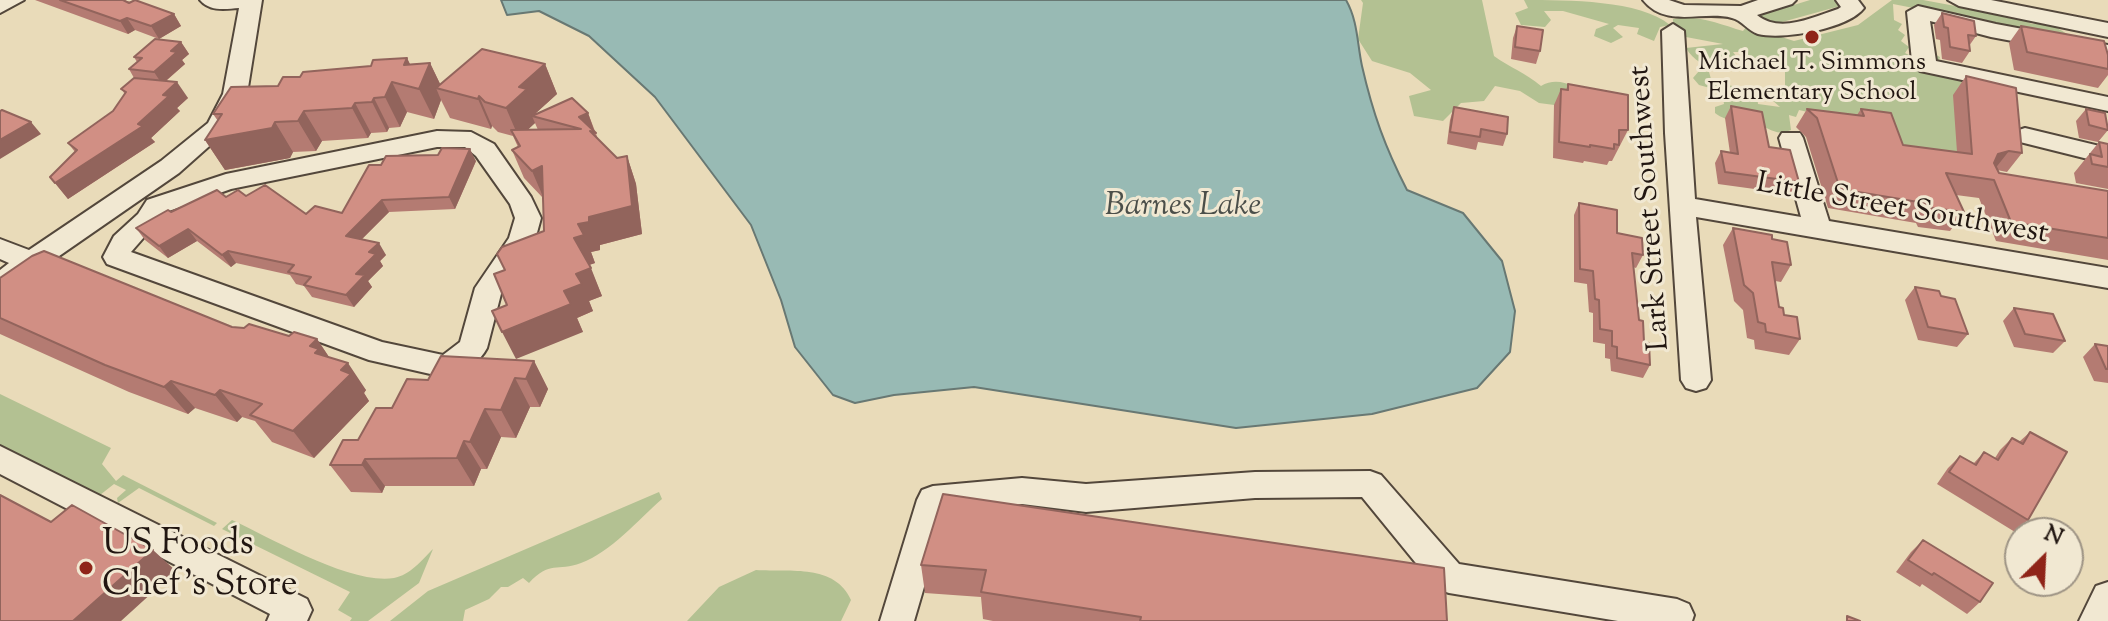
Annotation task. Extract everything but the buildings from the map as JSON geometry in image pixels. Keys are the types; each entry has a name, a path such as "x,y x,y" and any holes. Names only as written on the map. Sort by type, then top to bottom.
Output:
{"street":[{"path":"0,7 13,0"},
{"path":"0,283 202,143 228,112 235,94 251,0 219,3 211,0"},
{"path":"1654,0 1666,8 1687,13 1731,11 1745,14 1758,26 1782,30 1850,12 1853,8 1847,0"},
{"path":"1745,14 1751,8 1785,0"},
{"path":"1959,0 2108,30"},
{"path":"2108,52 1991,30 1918,12 1923,61 1928,66 2108,104"},
{"name":"Lark Street Southwest","path":"1673,31 1677,133 1696,380"},
{"path":"2025,136 2108,156"},
{"path":"1791,138 1818,229"},
{"path":"130,195 156,206 226,182 393,146 448,139 471,140 485,150 522,203 528,218 522,240 489,288 473,348 448,367 379,352 116,257 122,243 152,217 156,206"},
{"name":"Little Street Southwest","path":"1685,206 1818,229 2026,255 2108,278"},
{"path":"0,248 31,262"},
{"path":"0,459 295,610 284,621"},
{"path":"897,621 933,500 1022,491 1086,498 1255,485 1341,484 1370,484 1449,578 1677,615"},
{"path":"2096,621 2108,597"}],"green space":[{"path":"1361,0 1482,0 1494,56 1541,86 1553,82 1566,83 1588,96 1562,106 1539,103 1520,91 1495,86 1484,101 1461,103 1443,121 1414,116 1409,96 1431,90 1410,73 1372,61 1358,39"},
{"path":"1524,0 1582,1 1622,6 1657,17 1670,25 1660,27 1654,41 1637,34 1639,28 1618,25 1613,28 1623,37 1611,43 1594,36 1596,29 1609,24 1563,11 1544,11 1551,20 1545,27 1521,25 1515,13 1528,8"},
{"path":"1810,0 1834,0 1840,6 1775,24 1758,16"},
{"path":"1892,0 1923,0 2020,18 2032,24 2048,24 2070,35 2103,45 1893,4 1894,20 1902,24 1898,30 1905,35 1901,41 1909,47 1905,53 1915,58 1928,51 1940,57 1938,63 1959,73 1965,88 1967,169 1825,116 1799,110 1796,117 1789,115 1791,130 1781,132 1720,116 1715,113 1715,107 1724,104 1722,92 1725,92 1699,85 1693,78 1699,71 1709,72 1711,79 1717,82 1757,95 1758,104 1780,107 1765,94 1785,89 1785,69 1743,52 1733,52 1739,60 1732,64 1717,67 1703,64 1686,48 1723,44 1686,37 1673,28 1673,19 1691,18 1743,31 1747,26 1794,41 1858,25"},
{"path":"0,394 111,448 102,464 116,481 123,475 217,523 214,526 139,488 118,503 117,498 126,490 114,484 100,495 0,446"},
{"path":"659,492 662,499 603,551 573,566 543,571 529,583 523,578 508,587 501,587 489,599 465,610 463,621 390,621 428,591"},
{"path":"232,520 312,559 356,575 376,578 394,578 405,574 433,549 419,583 368,621 350,621 352,618 338,610 350,592 222,529"},
{"path":"756,570 823,575 844,588 851,600 841,621 687,621 719,587"}],"water":[{"name":"Barnes Lake","path":"501,0 1346,0 1355,24 1375,115 1407,190 1463,213 1502,261 1515,311 1510,352 1477,388 1372,414 1236,428 974,387 894,395 855,403 833,395 795,347 781,300 751,225 655,97 589,36 539,11 507,15"}],"place":[{"name":"Michael T. Simmons Elementary School","path":"1812,37"},
{"name":"US Foods Chef's Store","path":"86,568"}]}
